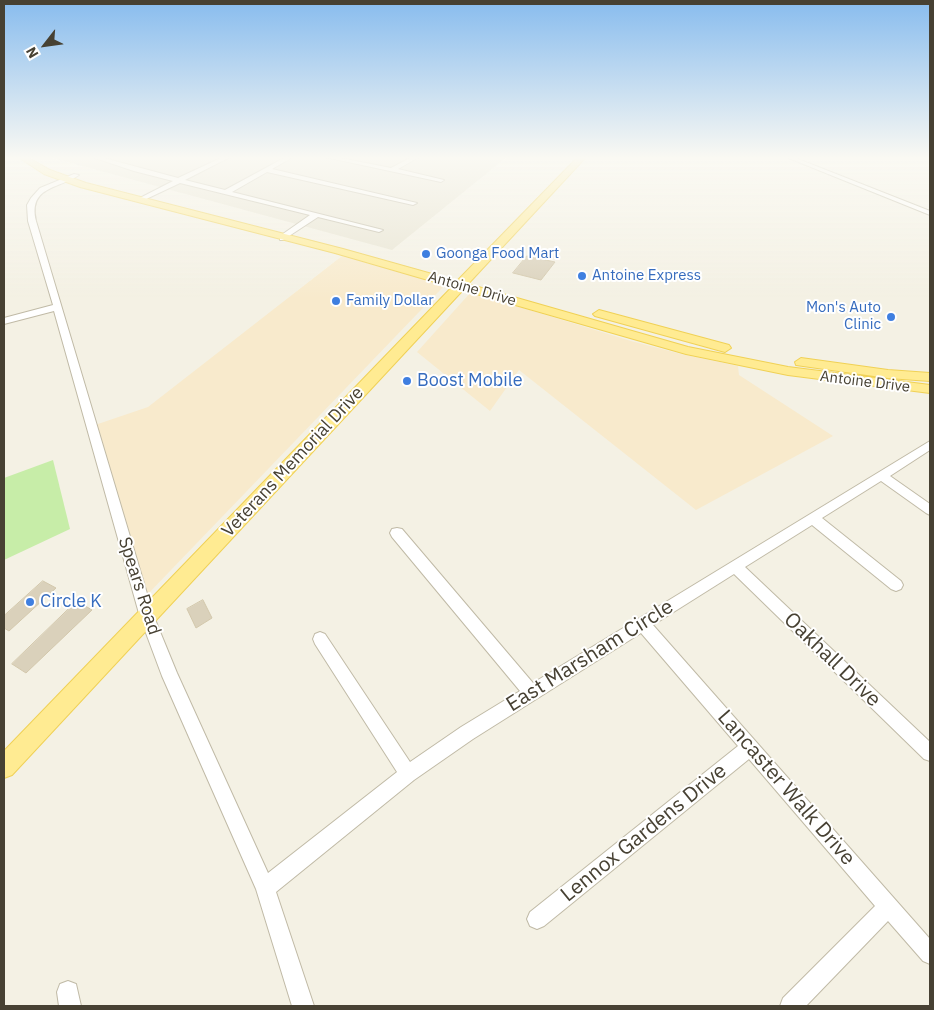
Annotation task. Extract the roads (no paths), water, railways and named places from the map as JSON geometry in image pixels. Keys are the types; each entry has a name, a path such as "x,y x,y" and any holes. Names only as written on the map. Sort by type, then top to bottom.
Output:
{"main road":[{"name":"Antoine Drive","path":"169,204 464,282 726,348 800,362 888,374 930,377"},
{"name":"Veterans Memorial Drive","path":"4,767 537,204"},
{"name":"Antoine Drive","path":"464,282 686,350 788,372 930,389"}],"street":[{"name":"Spears Road","path":"31,204 30,207 57,307 147,617 170,676 265,888 303,1006"},
{"path":"276,204 379,230"},
{"path":"908,204 930,213"},
{"path":"287,235 317,214"},
{"path":"4,322 57,307"},
{"name":"East Marsham Circle","path":"265,888 408,774 467,733 930,446"},
{"path":"882,476 930,510"},
{"path":"813,518 896,585"},
{"path":"397,533 532,694"},
{"name":"Oakhall Drive","path":"734,566 930,753"},
{"name":"Lancaster Walk Drive","path":"642,623 930,954"},
{"path":"320,639 408,774"},
{"name":"Lennox Gardens Drive","path":"537,919 750,747"},
{"path":"791,1006 889,906"}],"place":[{"name":"Goonga Food Mart","path":"426,254"},
{"name":"Antoine Express","path":"582,276"},
{"name":"Family Dollar","path":"336,301"},
{"name":"Mon's Auto Clinic","path":"891,317"},
{"name":"Boost Mobile","path":"407,381"},
{"name":"Circle K","path":"30,602"}]}
